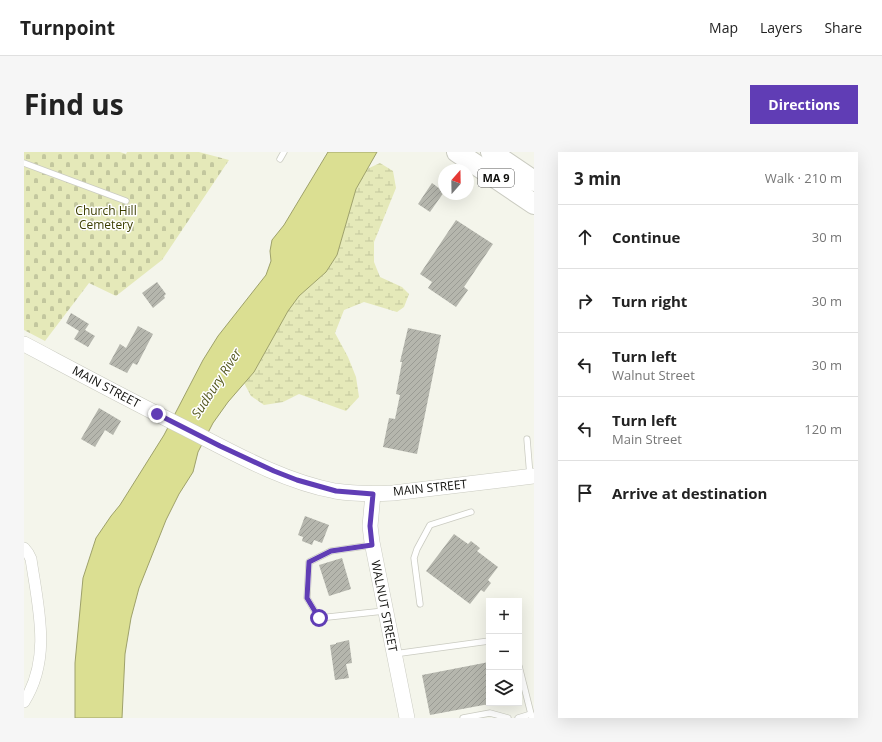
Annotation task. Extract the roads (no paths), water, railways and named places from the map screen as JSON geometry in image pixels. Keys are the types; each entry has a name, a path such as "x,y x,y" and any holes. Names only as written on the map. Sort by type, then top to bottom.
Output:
{"highway":[{"name":"MA 9","path":"457,152 534,204"},
{"name":"MA 9","path":"492,152 534,181"}],"street":[{"name":"MAIN STREET","path":"24,344 220,446 274,471 319,487 336,491 373,494 532,476"},
{"name":"WALNUT STREET","path":"373,494 370,526 372,545 407,718"},
{"path":"24,548 31,560 42,639 40,663 31,691 24,702"}],"lane":[{"path":"280,159 284,152"},
{"path":"24,163 126,201"},
{"path":"528,439 532,476"},
{"path":"420,604 414,558 417,549 430,526 471,512"},
{"path":"372,545 331,551 309,562 307,598 319,618 385,611"},
{"path":"394,654 486,640"},
{"path":"518,718 532,716 520,670"},
{"path":"463,718 490,713 508,718"}],"water":[{"name":"Sudbury River","path":"328,152 377,152 356,189 337,255 326,272 299,296 288,311 254,372 228,402 213,423 198,452 193,472 179,494 166,520 139,588 131,618 125,654 122,718 75,718 75,663 83,578 96,538 120,505 164,435 203,360 218,336 266,275 271,261 270,251 272,240 284,225"}],"park label":[{"name":"Church Hill Cemetery","path":"106,218"}]}
